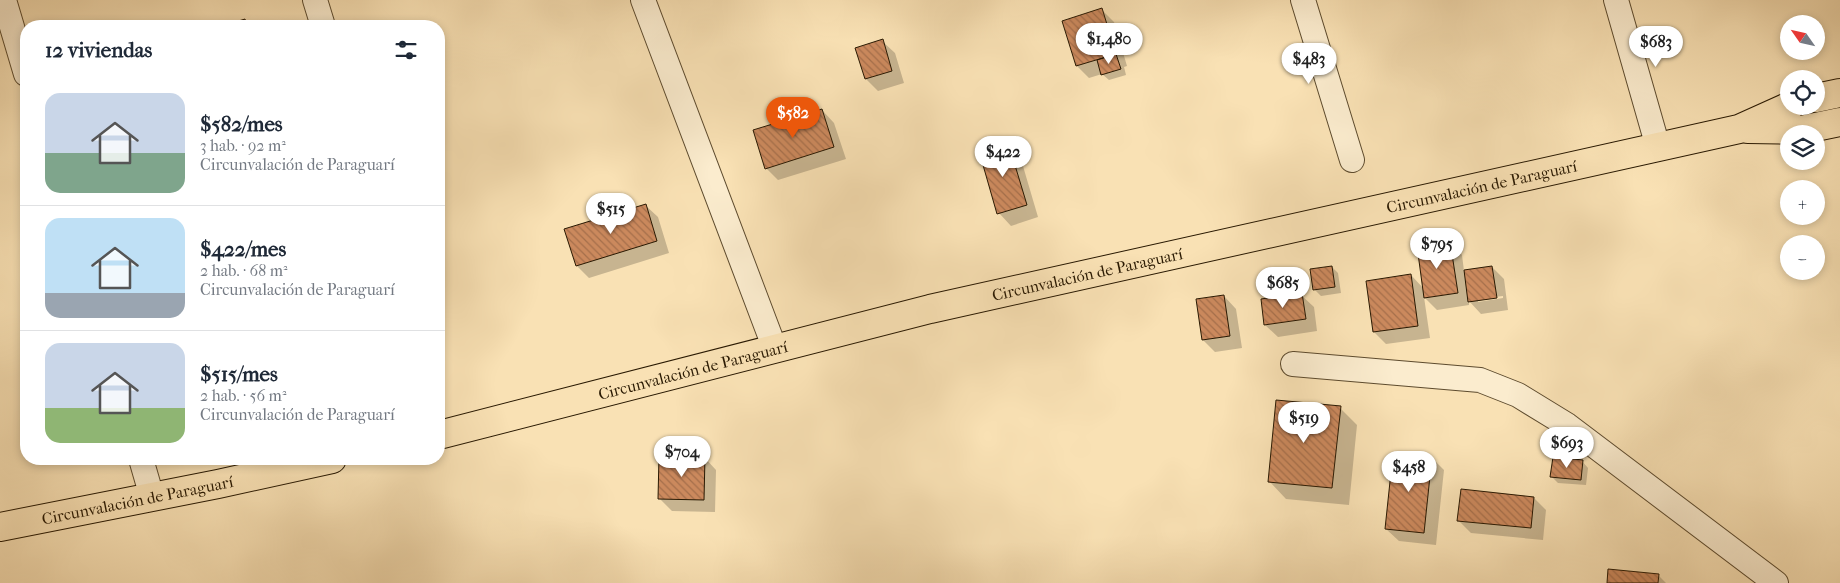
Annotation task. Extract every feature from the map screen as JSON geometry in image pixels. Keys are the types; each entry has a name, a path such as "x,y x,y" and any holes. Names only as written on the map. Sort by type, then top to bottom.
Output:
{"highway":[{"path":"1825,96 1840,93"},
{"name":"Circunvalación de Paraguarí","path":"445,433 940,307 1739,129 1780,111"},
{"name":"Circunvalación de Paraguarí","path":"1739,129 1800,130 1840,122"},
{"name":"Circunvalación de Paraguarí","path":"0,527 304,465"}],"street":[{"path":"4,0 20,54"},
{"path":"315,0 321,20"},
{"path":"643,0 775,349"},
{"path":"1304,0 1352,160"},
{"path":"1616,0 1658,147"},
{"path":"1293,364 1480,380 1518,395 1566,425 1776,583"},
{"path":"143,465 152,497"}],"building":[{"path":"1102,8 1116,54 1076,66 1062,21"},
{"path":"883,39 892,71 865,79 855,48"},
{"path":"1116,54 1121,69 1101,75 1097,60"},
{"path":"822,109 834,147 765,169 753,130"},
{"path":"1008,142 1027,205 997,214 979,151"},
{"path":"646,204 657,241 576,266 564,229"},
{"path":"1450,241 1458,293 1424,298 1417,246"},
{"path":"1332,266 1335,287 1313,290 1310,269"},
{"path":"1492,266 1497,298 1468,302 1464,270"},
{"path":"1411,274 1418,326 1373,332 1366,281"},
{"path":"1302,293 1306,319 1264,325 1261,299"},
{"path":"1224,295 1230,336 1202,340 1196,299"},
{"path":"1276,400 1341,406 1332,488 1268,482"},
{"path":"1393,453 1432,457 1424,533 1385,529"},
{"path":"659,456 705,456 704,500 658,499"},
{"path":"1553,457 1583,460 1581,480 1550,477"},
{"path":"1461,489 1534,497 1531,528 1457,521"},
{"path":"1608,569 1659,574 1658,583 1607,583"}]}
